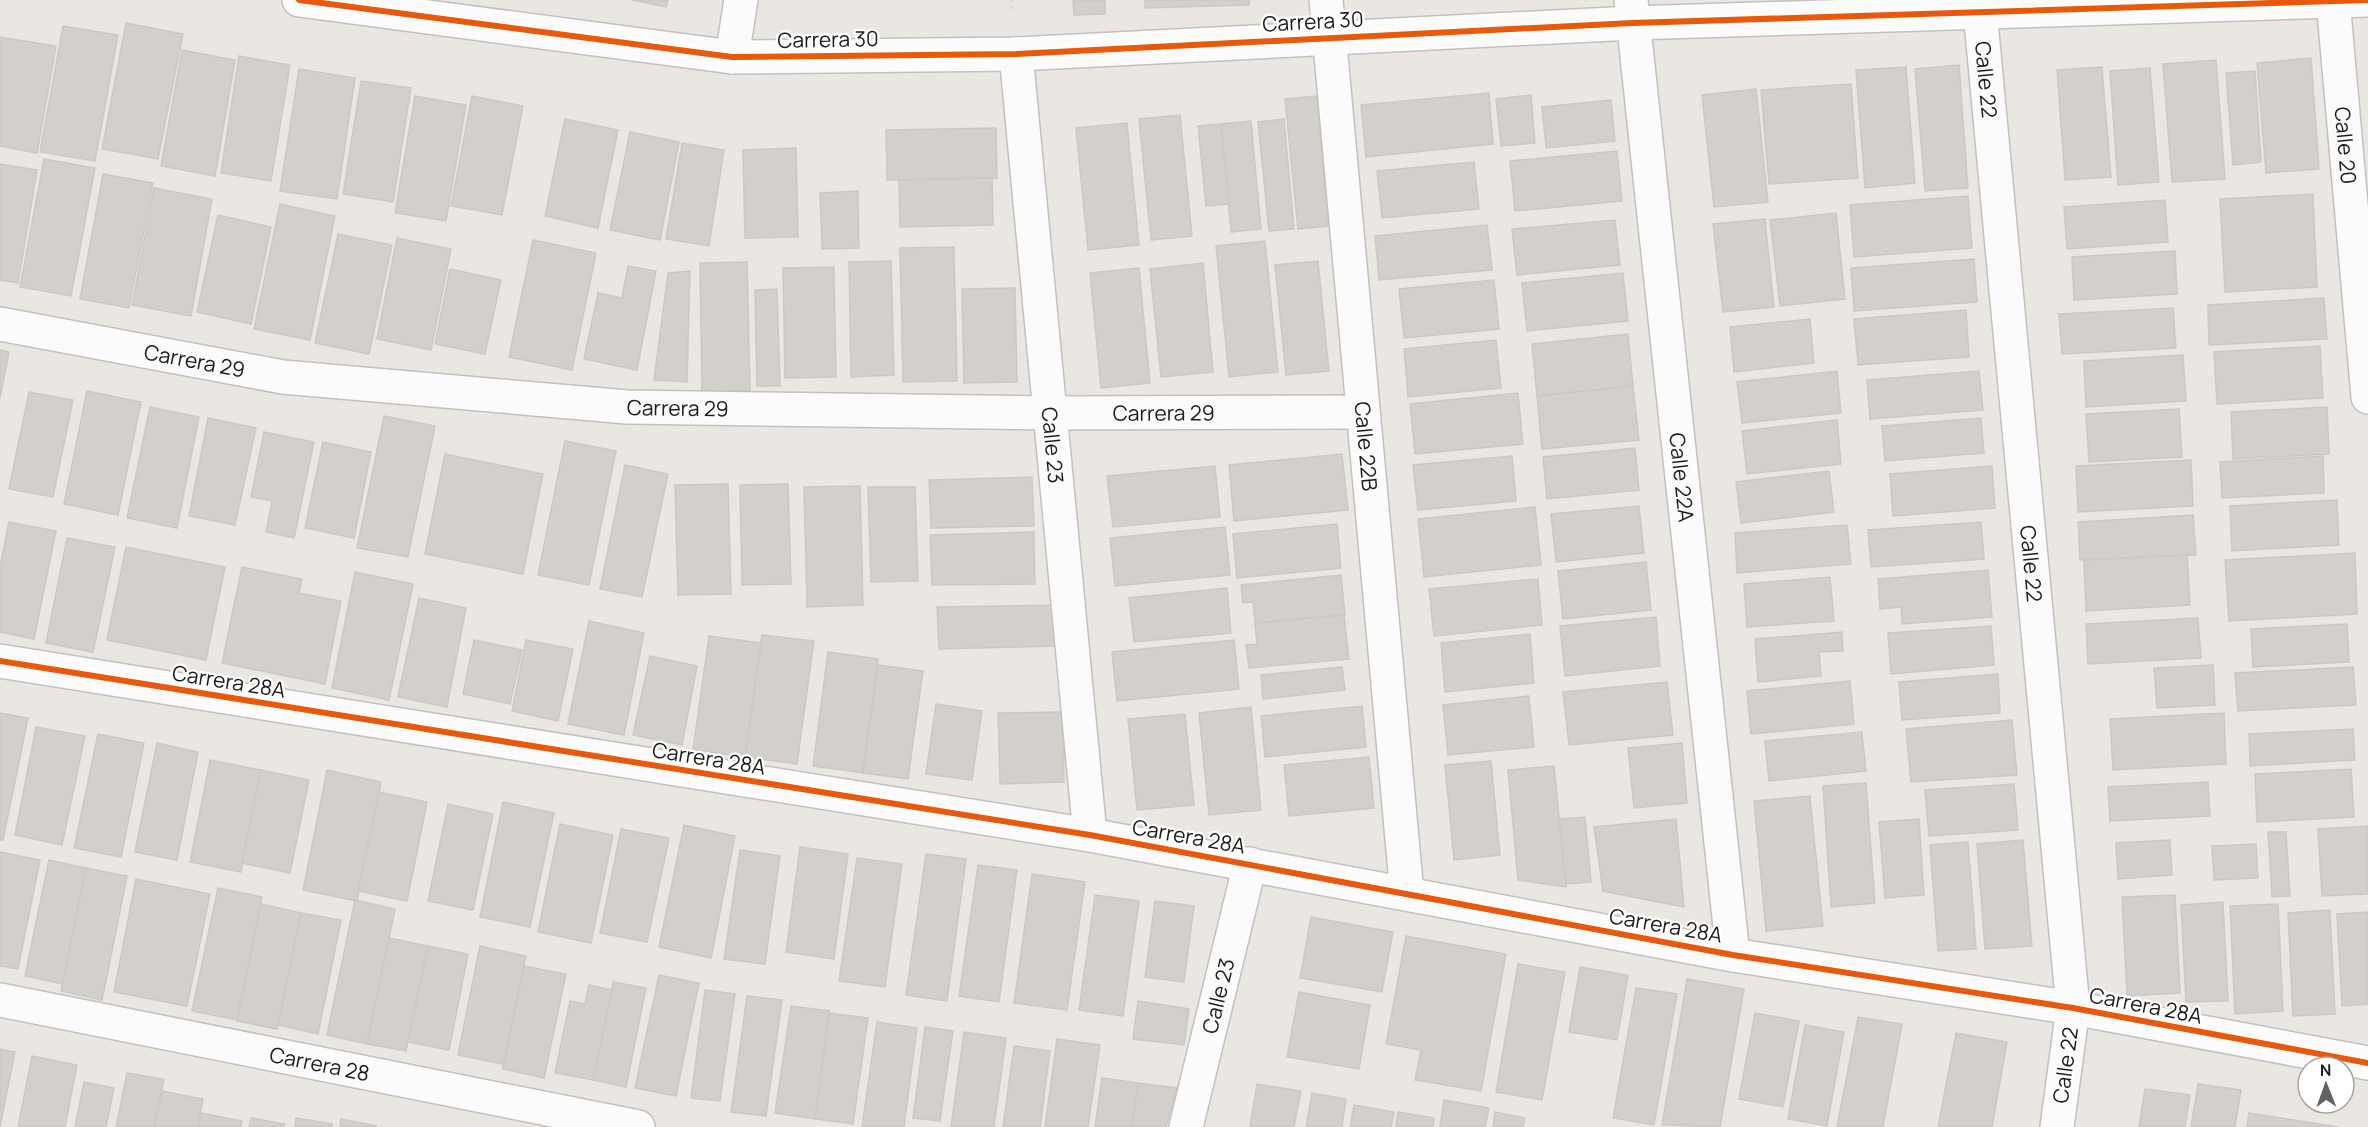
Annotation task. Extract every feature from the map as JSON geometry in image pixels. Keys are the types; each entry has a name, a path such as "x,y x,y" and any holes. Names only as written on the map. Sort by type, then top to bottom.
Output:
{"street":[{"name":"Carrera 30","path":"299,0 732,57 1016,54 1330,37 1631,12 2368,0"},
{"path":"732,57 741,0"},
{"name":"Calle 22B","path":"1326,0 1407,894"},
{"name":"Calle 20","path":"2334,1 2368,397"},
{"name":"Calle 22","path":"1980,6 2073,1008 2057,1127"},
{"name":"Calle 22A","path":"1631,12 1733,955"},
{"name":"Calle 23","path":"1016,54 1090,835"},
{"name":"Carrera 29","path":"0,324 282,377 603,405 1050,413 1363,412"},
{"name":"Carrera 28A","path":"0,661 1090,835 1733,955 2073,1008 2368,1063"},
{"name":"Calle 23","path":"1186,1127 1250,864"},
{"name":"Carrera 28","path":"0,1000 638,1127"}],"building":[{"path":"632,0 668,0 666,7"},
{"path":"1073,0 1105,0 1105,14 1074,15"},
{"path":"1145,0 1249,0 1249,5 1145,8"},
{"path":"126,23 183,34 158,159 102,149"},
{"path":"63,26 118,35 95,161 40,152"},
{"path":"0,37 56,46 37,153 0,146"},
{"path":"182,50 235,60 215,176 161,166"},
{"path":"239,56 290,65 271,181 221,173"},
{"path":"2311,58 2319,169 2266,173 2257,63"},
{"path":"2216,60 2225,179 2172,182 2163,64"},
{"path":"1959,65 1968,188 1925,191 1915,69"},
{"path":"1906,67 1915,183 1865,188 1856,70"},
{"path":"2102,67 2111,177 2065,180 2057,70"},
{"path":"2150,68 2159,182 2118,185 2110,71"},
{"path":"299,69 355,78 337,199 280,191"},
{"path":"2255,71 2261,162 2233,165 2226,73"},
{"path":"361,81 411,88 393,202 343,194"},
{"path":"1851,84 1858,178 1769,184 1761,90"},
{"path":"1756,89 1768,202 1714,207 1702,95"},
{"path":"1489,93 1493,144 1366,157 1361,105"},
{"path":"1531,95 1535,143 1501,146 1496,99"},
{"path":"415,96 466,105 446,221 395,213"},
{"path":"472,96 523,106 502,215 451,206"},
{"path":"1317,96 1329,226 1298,229 1285,99"},
{"path":"1611,100 1615,141 1546,148 1542,107"},
{"path":"1180,115 1192,236 1151,240 1139,119"},
{"path":"565,119 618,130 598,228 545,216"},
{"path":"1284,119 1294,229 1269,231 1258,122"},
{"path":"1251,121 1261,229 1231,232 1221,124"},
{"path":"1127,123 1139,245 1088,250 1076,128"},
{"path":"1221,124 1229,204 1206,206 1198,126"},
{"path":"996,128 997,178 887,180 886,130"},
{"path":"630,132 679,142 660,240 610,230"},
{"path":"682,143 724,150 709,246 666,239"},
{"path":"796,148 798,237 745,238 743,150"},
{"path":"1617,151 1622,201 1515,211 1510,161"},
{"path":"44,159 95,168 71,296 20,287"},
{"path":"1474,162 1479,209 1382,218 1377,171"},
{"path":"0,164 37,170 18,283 0,280"},
{"path":"103,174 153,183 129,308 80,299"},
{"path":"992,178 993,225 900,227 899,180"},
{"path":"154,188 212,199 191,316 132,305"},
{"path":"858,191 859,248 822,249 820,193"},
{"path":"2313,194 2317,287 2225,292 2220,199"},
{"path":"1968,196 1972,248 1854,257 1850,205"},
{"path":"2165,200 2168,242 2067,249 2064,207"},
{"path":"280,204 335,216 310,340 254,329"},
{"path":"1836,213 1845,299 1780,306 1770,220"},
{"path":"218,215 271,227 251,324 197,312"},
{"path":"1765,219 1774,307 1723,312 1713,224"},
{"path":"1615,220 1620,265 1517,275 1512,229"},
{"path":"1487,225 1492,270 1379,280 1375,236"},
{"path":"338,234 392,245 369,354 315,343"},
{"path":"397,238 451,249 431,350 377,339"},
{"path":"533,240 596,253 572,370 509,357"},
{"path":"1265,241 1278,372 1229,377 1216,246"},
{"path":"954,247 957,381 903,382 900,248"},
{"path":"2175,251 2177,294 2074,300 2072,257"},
{"path":"1974,259 1977,302 1854,311 1851,268"},
{"path":"891,261 894,375 851,377 849,262"},
{"path":"1318,261 1329,371 1286,375 1275,265"},
{"path":"747,262 750,391 702,393 700,263"},
{"path":"1203,263 1213,372 1161,377 1150,269"},
{"path":"628,266 656,271 637,370 584,359 598,293 622,298"},
{"path":"834,267 836,377 785,378 783,268"},
{"path":"1139,268 1150,383 1101,388 1090,273"},
{"path":"450,269 501,280 485,354 435,344"},
{"path":"690,271 687,382 654,380 668,273"},
{"path":"1623,273 1628,321 1527,331 1522,283"},
{"path":"1494,280 1499,329 1404,338 1399,289"},
{"path":"1015,288 1017,382 964,383 962,289"},
{"path":"777,289 780,386 757,386 755,290"},
{"path":"2324,298 2327,339 2209,345 2208,305"},
{"path":"2173,308 2176,348 2062,354 2059,314"},
{"path":"1966,310 1969,357 1858,365 1854,319"},
{"path":"1810,319 1814,363 1734,372 1730,327"},
{"path":"1628,334 1633,386 1537,396 1532,344"},
{"path":"1496,340 1501,388 1408,397 1404,349"},
{"path":"2320,346 2323,398 2217,404 2214,352"},
{"path":"0,350 9,352 0,398"},
{"path":"2183,355 2186,401 2086,407 2084,361"},
{"path":"1837,371 1841,413 1742,423 1737,382"},
{"path":"1979,371 1983,410 1870,419 1867,380"},
{"path":"1633,386 1639,440 1542,449 1537,396"},
{"path":"87,391 141,402 118,515 64,504"},
{"path":"29,392 73,400 53,497 9,489"},
{"path":"1518,393 1523,444 1415,454 1410,404"},
{"path":"150,407 199,417 177,528 127,518"},
{"path":"2327,407 2329,454 2233,459 2231,412"},
{"path":"2179,409 2182,457 2089,462 2086,414"},
{"path":"384,416 435,426 408,557 357,548"},
{"path":"208,418 256,428 235,525 189,516"},
{"path":"1981,418 1984,453 1885,461 1882,426"},
{"path":"1837,420 1841,464 1747,474 1742,431"},
{"path":"264,432 314,442 294,538 266,532 272,501 251,497"},
{"path":"565,441 616,451 589,585 538,575"},
{"path":"323,442 371,452 354,538 305,528"},
{"path":"1635,448 1639,490 1547,499 1543,457"},
{"path":"445,454 543,474 523,574 425,554"},
{"path":"1342,454 1348,510 1234,521 1229,465"},
{"path":"1512,456 1516,501 1418,510 1413,465"},
{"path":"2323,456 2324,493 2222,498 2220,462"},
{"path":"2191,460 2193,506 2078,512 2076,466"},
{"path":"625,465 668,474 642,597 600,589"},
{"path":"1215,466 1220,517 1113,527 1107,476"},
{"path":"1992,466 1995,508 1893,516 1890,474"},
{"path":"1829,471 1834,512 1741,523 1736,482"},
{"path":"1032,477 1034,526 931,528 929,480"},
{"path":"728,484 731,594 678,595 675,485"},
{"path":"788,484 791,584 742,585 740,485"},
{"path":"860,486 863,605 807,607 804,487"},
{"path":"868,487 915,487 918,581 871,582"},
{"path":"2337,500 2339,545 2232,551 2230,506"},
{"path":"1639,506 1644,553 1556,562 1551,514"},
{"path":"1535,507 1541,565 1424,577 1418,519"},
{"path":"2193,515 2196,555 2080,560 2078,522"},
{"path":"9,522 56,531 34,639 0,632 0,568"},
{"path":"1981,522 1984,559 1871,567 1868,530"},
{"path":"1337,524 1341,568 1237,578 1233,534"},
{"path":"1847,525 1851,564 1737,573 1735,533"},
{"path":"1225,527 1230,575 1115,586 1110,538"},
{"path":"1034,532 1035,584 932,585 930,535"},
{"path":"67,538 115,547 93,652 46,643"},
{"path":"126,547 225,567 206,660 107,640"},
{"path":"2355,553 2357,614 2229,621 2225,560"},
{"path":"2187,555 2190,605 2086,611 2084,560"},
{"path":"1646,562 1651,610 1563,619 1558,571"},
{"path":"242,567 302,579 299,593 341,601 325,684 222,663"},
{"path":"1988,570 1992,617 1902,624 1901,607 1880,609 1878,579"},
{"path":"355,572 413,584 389,700 332,688"},
{"path":"1341,575 1345,615 1255,623 1253,602 1243,603 1241,585"},
{"path":"1830,577 1834,621 1747,627 1744,584"},
{"path":"1538,579 1542,625 1434,636 1429,589"},
{"path":"1227,588 1231,633 1134,642 1129,598"},
{"path":"419,598 466,608 447,707 398,697"},
{"path":"1060,605 1062,646 939,649 937,607"},
{"path":"1344,615 1349,659 1249,668 1246,645 1257,644 1255,623"},
{"path":"1656,617 1660,666 1565,676 1560,626"},
{"path":"2198,618 2201,658 2088,664 2086,624"},
{"path":"589,621 644,633 624,735 568,724"},
{"path":"2347,624 2349,662 2253,667 2251,629"},
{"path":"1991,626 1994,665 1891,674 1888,633"},
{"path":"1842,632 1843,651 1819,652 1821,676 1758,682 1755,639"},
{"path":"1530,634 1534,683 1445,692 1441,643"},
{"path":"762,635 814,641 797,764 745,757"},
{"path":"709,636 761,643 745,757 693,750"},
{"path":"474,640 522,650 510,704 463,694"},
{"path":"526,640 573,649 558,721 512,711"},
{"path":"1234,640 1239,689 1117,701 1112,652"},
{"path":"828,652 878,659 863,773 813,766"},
{"path":"650,656 697,666 682,745 633,735"},
{"path":"878,665 923,671 908,779 863,773"},
{"path":"2213,665 2215,705 2157,708 2154,668"},
{"path":"1342,667 1345,690 1263,699 1261,675"},
{"path":"2353,667 2356,705 2238,711 2235,673"},
{"path":"1998,674 2000,713 1902,720 1899,682"},
{"path":"1850,681 1854,724 1751,734 1747,691"},
{"path":"1667,682 1673,735 1569,745 1563,692"},
{"path":"1529,696 1534,747 1448,755 1443,705"},
{"path":"936,704 982,711 972,780 926,774"},
{"path":"1362,706 1366,747 1265,757 1261,716"},
{"path":"1251,707 1261,810 1209,815 1199,713"},
{"path":"1063,712 1064,782 1000,784 998,713"},
{"path":"0,713 28,718 3,840 0,840"},
{"path":"2224,713 2226,764 2113,770 2110,719"},
{"path":"1185,714 1194,805 1137,810 1128,719"},
{"path":"2012,720 2017,775 1911,782 1906,729"},
{"path":"36,727 85,736 62,845 15,835"},
{"path":"2353,729 2355,760 2250,766 2249,734"},
{"path":"1862,732 1866,771 1769,781 1765,741"},
{"path":"98,734 144,743 121,857 74,848"},
{"path":"157,743 198,752 177,860 135,852"},
{"path":"1682,743 1687,803 1634,808 1628,748"},
{"path":"1369,757 1374,808 1289,816 1284,765"},
{"path":"210,760 261,770 241,872 190,862"},
{"path":"1491,761 1500,855 1454,860 1445,765"},
{"path":"1554,766 1566,887 1518,880 1508,770"},
{"path":"2351,769 2354,817 2257,822 2255,774"},
{"path":"261,770 309,780 290,873 242,863"},
{"path":"327,770 381,782 357,901 303,890"},
{"path":"2208,782 2210,816 2110,821 2108,787"},
{"path":"1866,783 1875,903 1831,907 1823,786"},
{"path":"2014,784 2018,830 1929,836 1925,790"},
{"path":"379,792 427,802 407,901 358,891"},
{"path":"1810,796 1823,926 1766,931 1754,801"},
{"path":"503,802 554,813 530,927 480,917"},
{"path":"448,804 493,814 473,910 428,901"},
{"path":"1585,817 1591,882 1566,884 1559,819"},
{"path":"1676,819 1684,907 1603,891 1594,827"},
{"path":"1919,819 1924,895 1885,898 1879,822"},
{"path":"560,824 613,835 591,943 538,932"},
{"path":"684,825 735,836 711,958 659,947"},
{"path":"2368,826 2368,894 2322,896 2318,829"},
{"path":"621,829 669,838 647,942 600,933"},
{"path":"2268,832 2286,832 2290,896 2272,897"},
{"path":"2023,840 2032,946 1985,949 1977,844"},
{"path":"2170,840 2172,875 2118,879 2116,843"},
{"path":"1968,842 1976,949 1938,951 1930,845"},
{"path":"2256,844 2258,878 2214,880 2212,846"},
{"path":"800,847 848,854 834,959 786,952"},
{"path":"740,850 780,856 765,964 724,959"},
{"path":"0,852 40,860 18,969 0,966"},
{"path":"926,854 966,859 947,1001 906,995"},
{"path":"857,858 902,864 885,987 839,981"},
{"path":"49,860 86,868 63,984 25,976"},
{"path":"978,865 1017,870 999,1002 959,996"},
{"path":"86,868 127,876 102,1000 61,991"},
{"path":"1032,874 1085,882 1067,1010 1014,1003"},
{"path":"136,879 210,894 187,1006 114,992"},
{"path":"218,888 262,897 237,1020 192,1011"},
{"path":"1095,895 1139,901 1123,1016 1079,1010"},
{"path":"2175,895 2180,993 2127,996 2122,897"},
{"path":"355,900 395,909 367,1044 327,1035"},
{"path":"1155,901 1194,906 1184,982 1145,977"},
{"path":"2223,902 2228,1001 2186,1002 2181,905"},
{"path":"261,904 301,913 277,1029 237,1021"},
{"path":"2278,904 2283,1011 2235,1014 2230,906"},
{"path":"2330,910 2335,1014 2293,1016 2288,913"},
{"path":"2368,912 2368,1004 2342,1006 2337,914"},
{"path":"301,913 341,920 318,1034 278,1025"},
{"path":"1311,917 1393,932 1382,992 1300,978"},
{"path":"1406,936 1506,954 1481,1091 1415,1080 1421,1050 1386,1044"},
{"path":"389,938 428,946 406,1051 367,1044"},
{"path":"428,946 468,954 449,1050 408,1042"},
{"path":"480,946 526,956 503,1064 458,1055"},
{"path":"1518,964 1565,972 1542,1100 1496,1092"},
{"path":"524,966 566,974 544,1078 503,1069"},
{"path":"1580,967 1628,975 1617,1040 1569,1032"},
{"path":"659,975 699,983 676,1096 635,1088"},
{"path":"1687,979 1744,989 1720,1127 1662,1125"},
{"path":"613,982 646,988 626,1087 593,1080"},
{"path":"589,985 612,990 593,1080 555,1073 570,1001 585,1004"},
{"path":"1636,988 1677,994 1654,1125 1613,1118"},
{"path":"705,990 735,994 720,1101 691,1098"},
{"path":"1299,992 1370,1005 1359,1069 1287,1057"},
{"path":"747,996 782,1000 766,1116 731,1112"},
{"path":"1138,1001 1189,1009 1184,1045 1133,1039"},
{"path":"791,1006 829,1011 815,1119 775,1113"},
{"path":"829,1013 868,1018 853,1124 815,1119"},
{"path":"1755,1013 1799,1021 1783,1107 1739,1099"},
{"path":"1858,1017 1902,1024 1883,1127 1837,1127"},
{"path":"877,1022 917,1028 904,1127 862,1127"},
{"path":"1805,1025 1844,1032 1827,1126 1788,1119"},
{"path":"925,1027 953,1031 940,1121 913,1118"},
{"path":"964,1032 1006,1038 994,1127 951,1127"},
{"path":"1956,1033 2007,1042 1992,1127 1938,1127"},
{"path":"1057,1039 1100,1045 1088,1127 1045,1127"},
{"path":"1014,1046 1050,1051 1040,1127 1003,1127"},
{"path":"0,1049 15,1052 0,1127"},
{"path":"32,1056 77,1065 65,1127 18,1127"},
{"path":"127,1073 164,1079 154,1127 116,1127"},
{"path":"1102,1078 1138,1083 1132,1127 1095,1127"},
{"path":"84,1082 114,1088 106,1127 75,1127"},
{"path":"1138,1083 1177,1088 1166,1127 1132,1127"},
{"path":"1257,1084 1301,1091 1294,1127 1250,1127"},
{"path":"2198,1084 2241,1090 2235,1127 2191,1127"},
{"path":"2145,1089 2190,1095 2185,1127 2139,1127"},
{"path":"162,1091 203,1099 198,1127 154,1127"},
{"path":"1312,1093 1346,1099 1342,1127 1306,1127"},
{"path":"1444,1100 1489,1108 1485,1127 1440,1127"},
{"path":"1354,1105 1394,1112 1391,1127 1350,1127"},
{"path":"1398,1112 1434,1118 1433,1127 1396,1127"},
{"path":"1495,1112 1525,1118 1523,1127 1493,1127"},
{"path":"201,1113 242,1121 241,1127 198,1127"},
{"path":"2249,1113 2339,1127 2247,1127"},
{"path":"251,1118 285,1124 284,1127 249,1127"},
{"path":"296,1118 332,1124 332,1127 295,1127"},
{"path":"341,1119 377,1126 377,1127 340,1127"}],"cycle path":[{"path":"299,0 732,57 1016,54 1632,23 2368,0"},
{"path":"0,661 1090,835 1733,955 2073,1008 2368,1063"}]}
